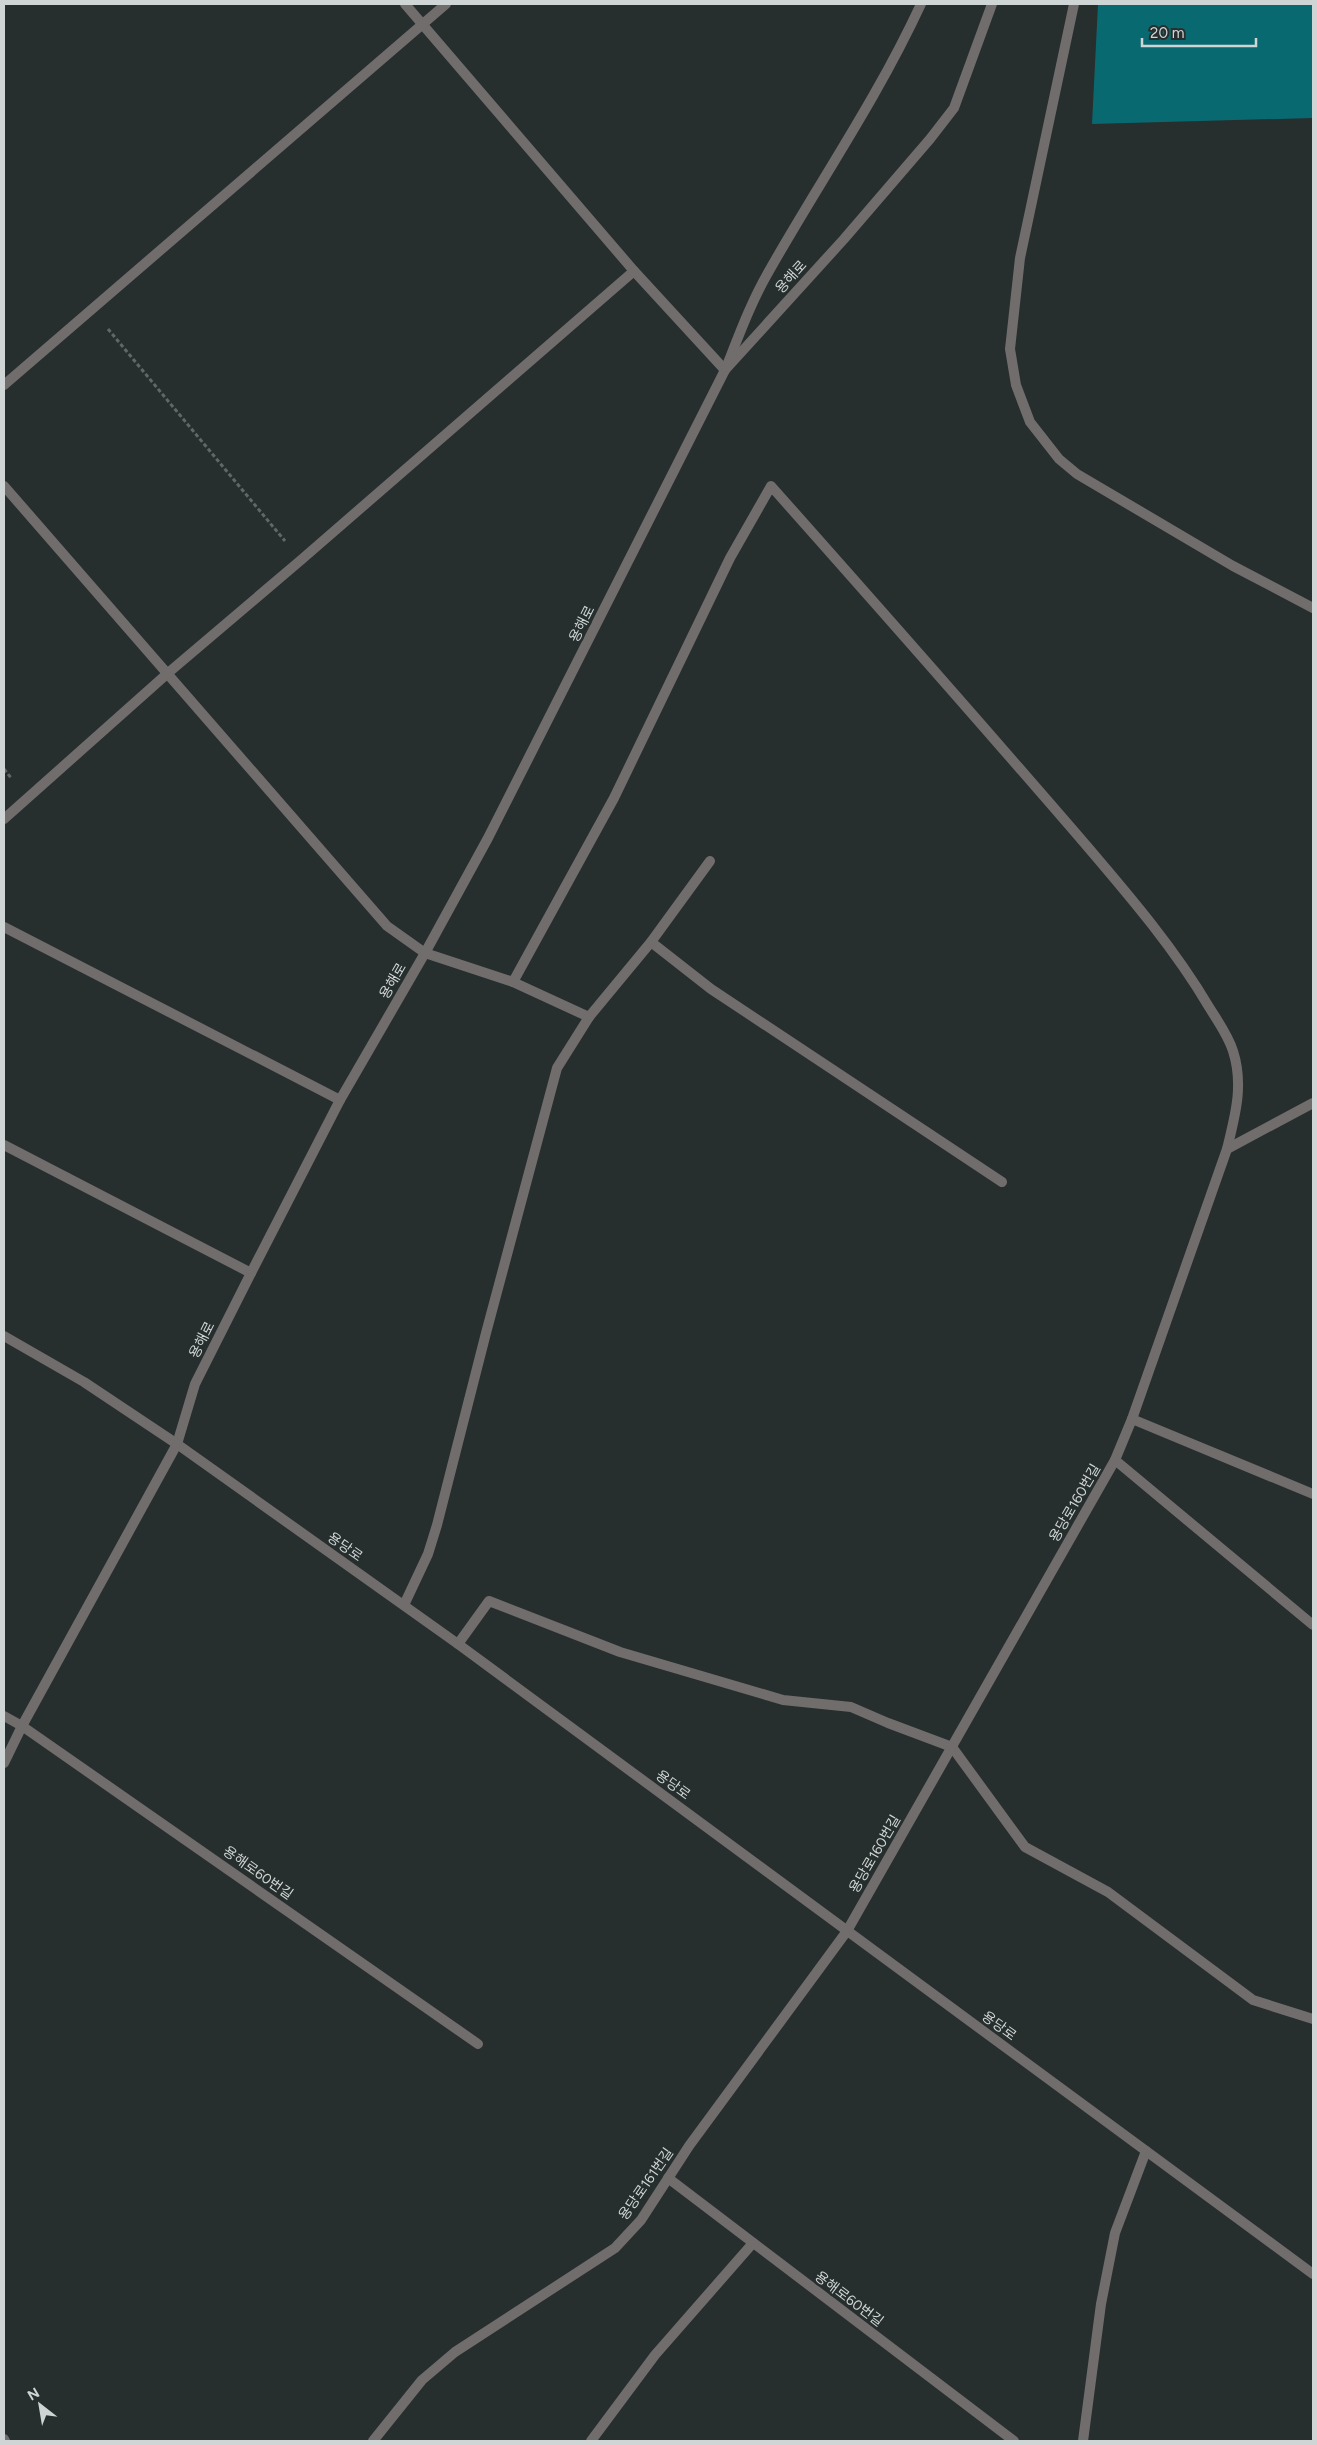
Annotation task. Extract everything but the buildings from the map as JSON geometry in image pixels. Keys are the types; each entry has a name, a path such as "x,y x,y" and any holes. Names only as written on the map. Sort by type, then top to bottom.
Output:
{"street":[{"path":"405,4 634,272 725,370 749,310 768,272 877,93 921,4"},
{"path":"4,386 446,4"},
{"name":"용해로","path":"4,1763 22,1726 177,1444 195,1384 251,1273 340,1100 425,953 488,838 725,370 844,239 930,139 954,108 992,4"},
{"path":"1074,4 1020,258 1010,349 1016,384 1030,422 1059,459 1077,474 1234,566 1313,608"},
{"path":"4,819 168,673 634,272"},
{"path":"4,486 387,926 425,953 512,982 589,1017"},
{"name":"용당로160번길","path":"512,982 614,798 730,558 771,486 1127,892 1187,972 1233,1050 1239,1083 1238,1104 1227,1149 1132,1419 1115,1460 847,1930"},
{"path":"404,1605 428,1554 437,1525 557,1068 589,1017 651,942 710,861"},
{"path":"4,927 340,1100"},
{"path":"651,942 711,989 1002,1182"},
{"path":"1227,1149 1313,1103"},
{"path":"4,1145 251,1273"},
{"name":"용당로","path":"4,1336 84,1382 177,1444 404,1605 1313,2274"},
{"path":"1132,1419 1313,1494"},
{"path":"1115,1460 1313,1625"},
{"path":"458,1644 489,1601 620,1652 783,1700 851,1707 952,1747 1026,1847 1108,1892 1253,2000 1313,2019"},
{"name":"용해로60번길","path":"4,1716 22,1726 478,2044"},
{"name":"용당로161번길","path":"373,2441 422,2380 455,2352 616,2248 641,2220 668,2178 847,1930"},
{"path":"1083,2441 1101,2304 1115,2233 1146,2151"},
{"name":"용해로60번길","path":"668,2178 1014,2441"},
{"path":"591,2441 655,2354 753,2242"}],"path":[{"path":"91,309 301,560"}],"shaded area":[{"path":"1098,4 1313,4 1313,118 1092,124"}]}
